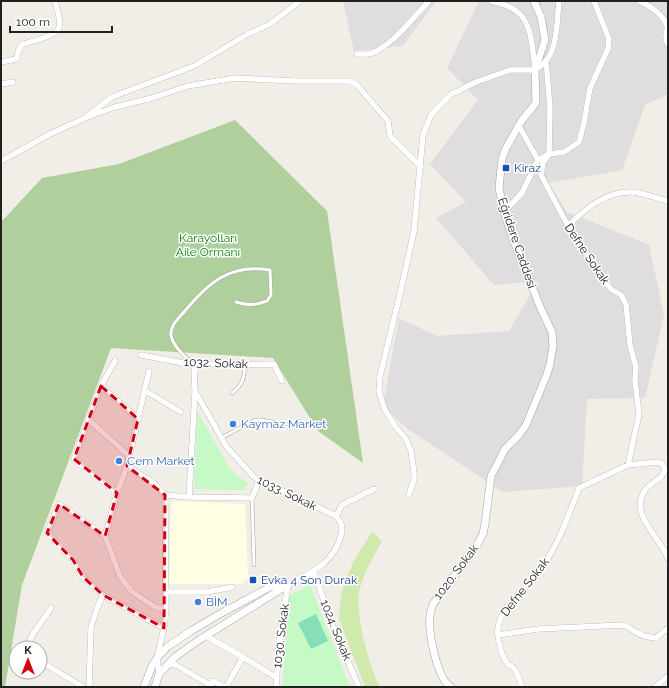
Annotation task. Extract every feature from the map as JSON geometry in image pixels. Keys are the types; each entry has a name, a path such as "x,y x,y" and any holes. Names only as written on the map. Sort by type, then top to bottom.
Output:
{"street":[{"path":"1,62 16,59 18,51 23,45 55,34 59,28 60,22 55,1"},
{"path":"85,118 112,97 194,66 248,34 270,24 300,1"},
{"path":"357,54 368,54 374,52 399,34 429,1"},
{"path":"491,1 515,9 522,16 531,38 535,70"},
{"name":"Eğridere Caddesi","path":"534,1 541,17 545,40 535,70 536,103 511,138 502,158 499,188 504,212 529,280 550,327"},
{"path":"409,494 414,480 411,451 406,439 395,426 385,410 379,392 380,376 414,231 423,135 431,115 450,95 476,82 510,70 535,70 546,60 553,44 559,1"},
{"path":"504,212 522,193 538,160 549,154 564,152 579,142 590,88 608,49 609,39 594,1"},
{"path":"639,1 646,3 663,18 667,26 665,39 668,44"},
{"path":"546,60 550,109 549,154"},
{"path":"1,161 50,134 85,118 115,107 152,98 188,86 235,78 296,81 350,81 357,85 388,121 390,136 421,167"},
{"path":"1,84 13,82"},
{"path":"519,126 538,160"},
{"name":"Defne Sokak","path":"522,687 515,670 508,664 502,654 498,635 499,621 505,609 533,579 557,544 579,488 628,465 639,414 635,381 636,368 630,345 626,304 621,295 611,289 605,282 568,226 541,176 543,163 549,154"},
{"path":"568,226 595,203 614,195 631,192 668,201"},
{"name":"1020. Sokak","path":"451,687 441,674 432,640 430,616 433,604 478,545 483,534 491,476 505,449 518,436 526,425 550,364 553,346 550,327"},
{"name":"1032. Sokak","path":"141,355 194,365 274,364 282,381"},
{"path":"115,361 102,386 88,419 74,459 117,493"},
{"name":"1033. Sokak","path":"194,365 195,391 226,446 253,476 260,482 290,494 336,516"},
{"path":"105,536 117,493 127,466 149,371"},
{"path":"102,386 138,419"},
{"path":"144,390 181,412"},
{"path":"189,498 195,391"},
{"path":"88,419 129,456"},
{"path":"628,465 658,462 665,468 665,472 662,476 649,485 641,502 642,515 648,528 663,548 668,560"},
{"path":"127,466 154,483 165,495 189,498 252,498 260,482"},
{"path":"159,674 175,657 206,636 288,585 314,572 330,558 337,548 342,531 341,522 336,516 342,505 374,489"},
{"path":"155,687 159,674 157,658 164,628 166,610 165,495"},
{"path":"164,628 103,595 83,577 73,560 47,533 59,504 105,536 120,576 131,591 155,607 166,610"},
{"name":"1024. Sokak","path":"314,572 332,624 359,687"},
{"path":"144,687 152,666 157,658 167,647 191,630 272,586 288,585"},
{"name":"1030. Sokak","path":"276,687 279,641 288,585"},
{"path":"166,592 207,592 232,587"},
{"path":"89,687 91,627 103,595"},
{"path":"30,640 31,637 52,608"},
{"path":"498,635 538,629 624,625 643,636 656,638 668,628"},
{"path":"206,636 243,656 277,678"},
{"path":"168,664 176,665 209,686 213,681 225,687 243,656"},
{"path":"48,667 83,687"},
{"path":"654,687 668,676"}],"lane":[{"path":"194,365 173,342 171,334 174,324 196,297 218,278 238,270 257,268 270,270 271,295 268,301 255,305 245,305 236,302"},
{"path":"232,393 240,386 244,378 245,365"},
{"path":"221,438 255,420 282,424 294,424 298,422"},
{"path":"252,498 254,565"}],"highlighted area":[{"path":"101,386 138,419 127,466 165,495 164,628 103,595 83,577 73,560 47,533 59,504 105,536 117,493 74,459"}],"shaded area":[{"path":"343,1 436,1 403,46 354,51"},
{"path":"479,1 668,1 668,94 645,105 622,170 549,183 567,212 649,245 664,315 645,398 587,399 582,486 503,492 408,429 389,412 384,400 399,318 437,336 509,331 538,281 494,285 436,218 466,202 430,164 478,100 447,68"},
{"path":"174,501 245,504 248,579 242,584 169,584 171,503"}],"green space":[{"name":"Karayolları Aile Ormanı","path":"235,120 327,211 363,463 318,431 273,358 111,348 22,585 13,640 8,640 8,669 5,687 1,687 1,222 42,178 119,164"},
{"path":"197,411 229,467 237,476 248,483 245,490 194,489"},
{"path":"372,532 382,541 364,576 360,588 359,610 367,653 380,687 365,687 339,619 341,594 353,562"},
{"path":"310,585 350,687 283,687 289,596"},
{"path":"316,614 328,641 311,649 298,623"}],"place":[{"name":"Kiraz","path":"506,168"},
{"name":"Kaymaz Market","path":"233,424"},
{"name":"Cem Market","path":"119,461"},
{"name":"Evka 4 Son Durak","path":"253,580"},
{"name":"BİM","path":"198,602"}]}
